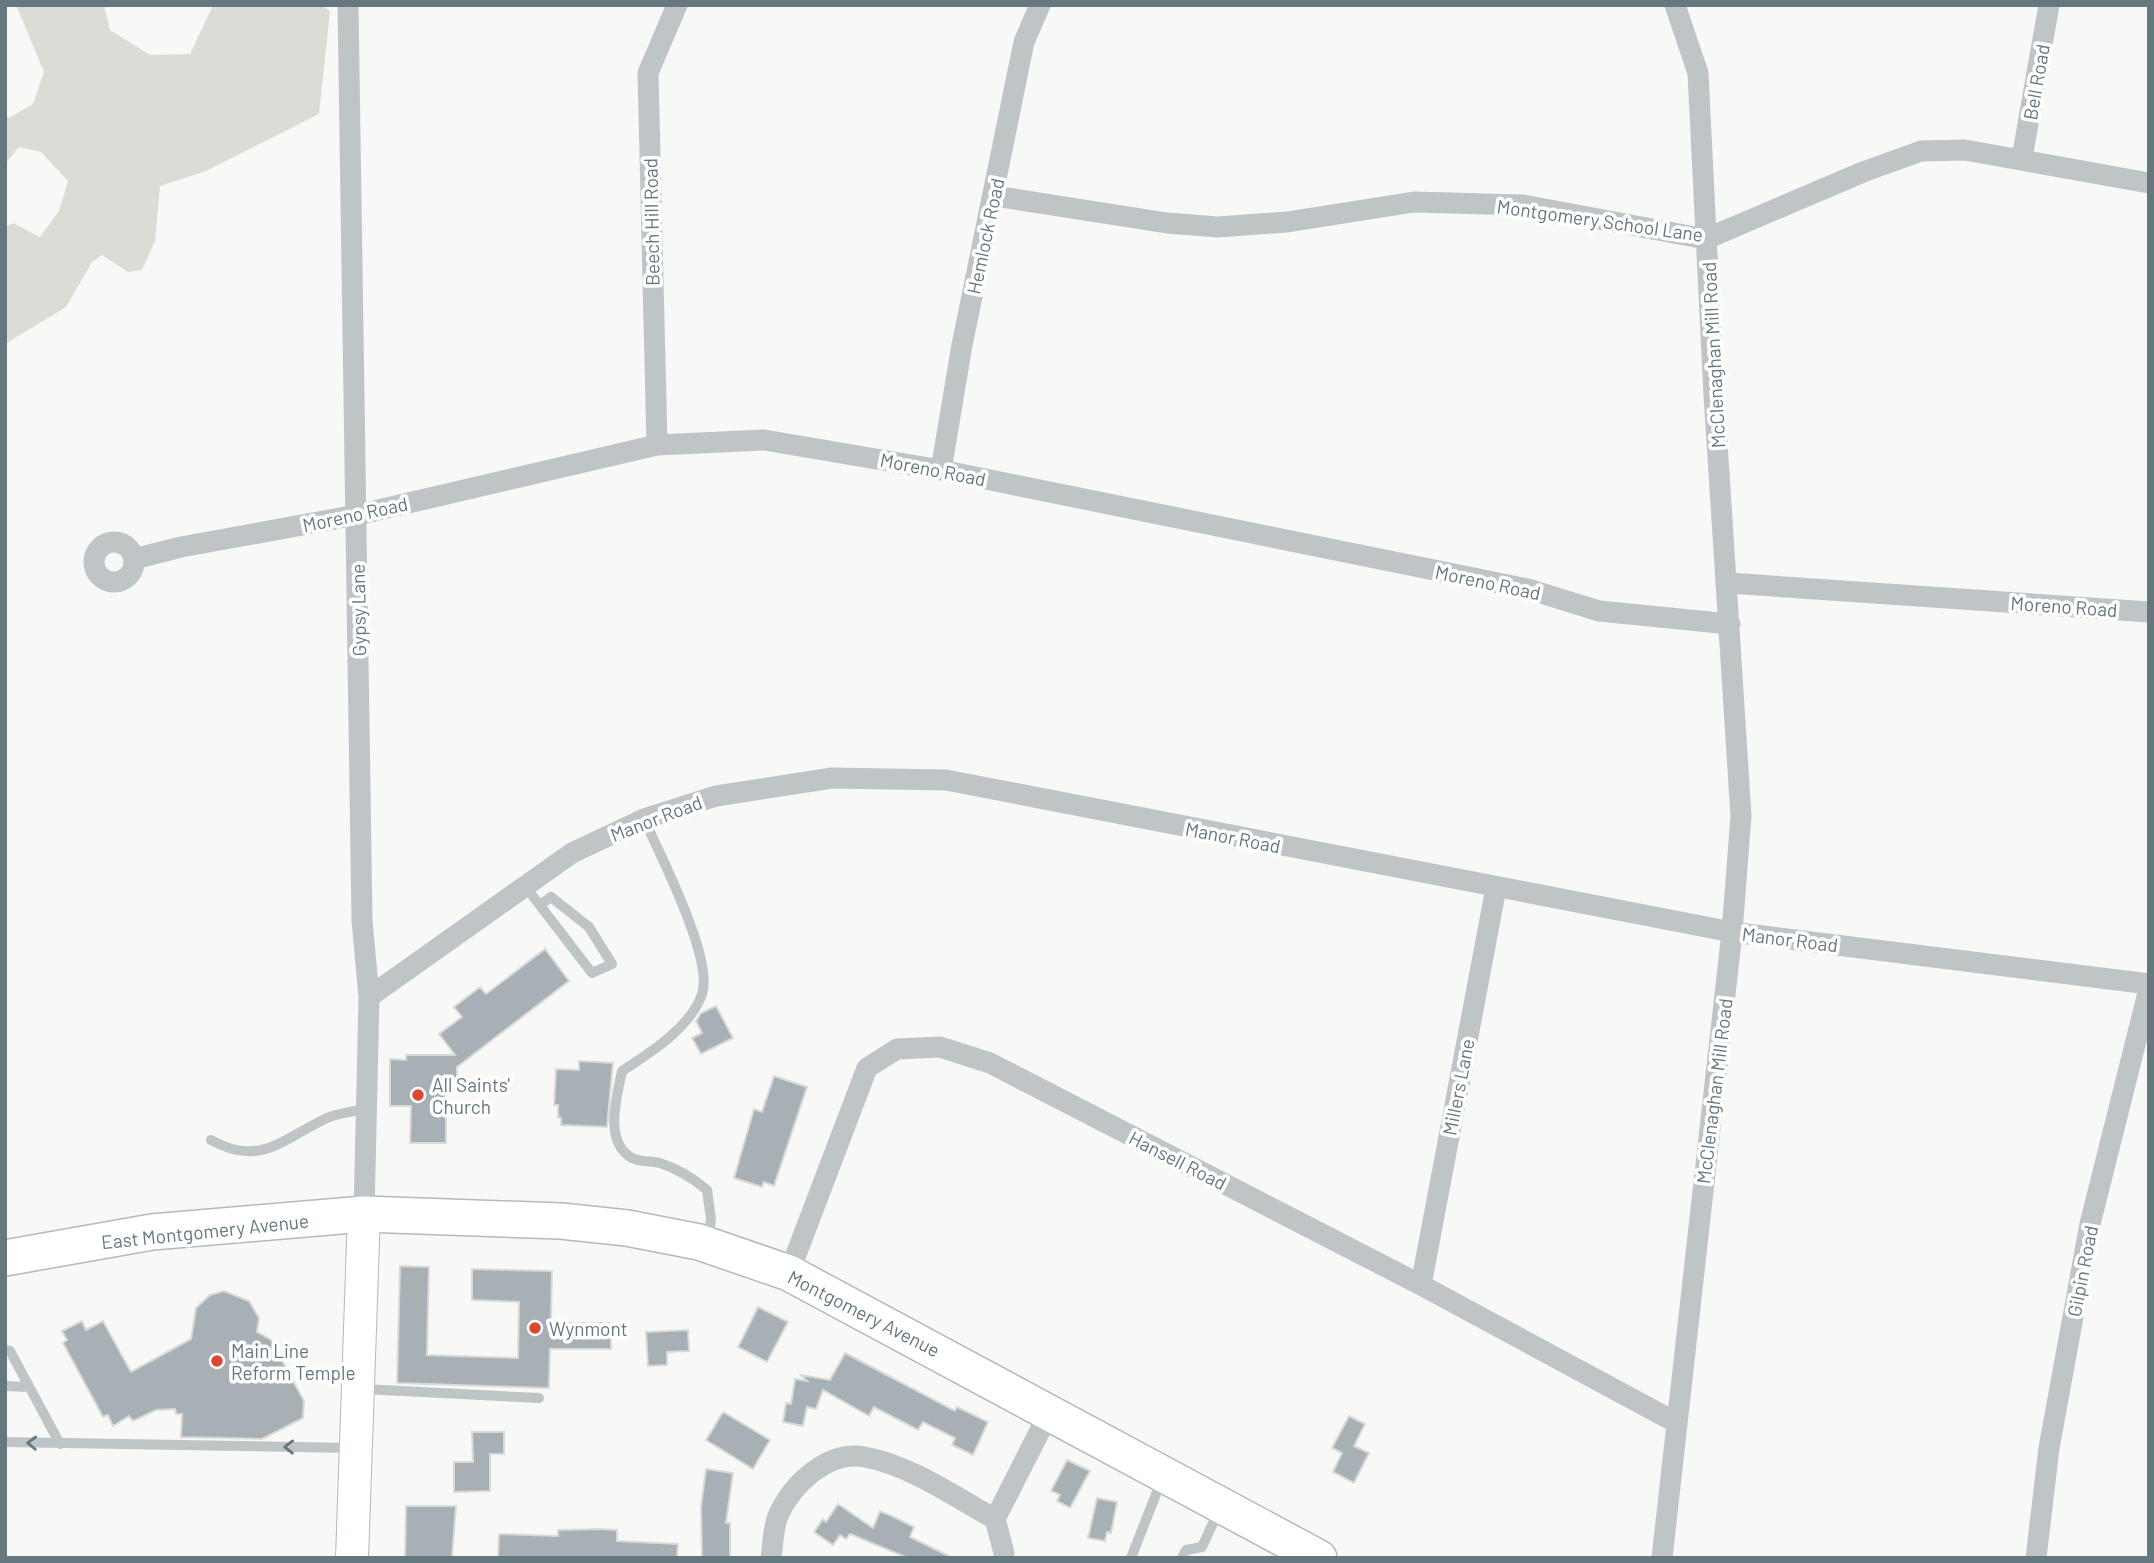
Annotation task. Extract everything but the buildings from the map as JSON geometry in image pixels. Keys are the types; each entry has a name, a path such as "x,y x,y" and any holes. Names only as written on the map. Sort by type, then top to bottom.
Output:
{"main road":[{"name":"Montgomery Avenue","path":"364,1214 561,1221 627,1228 708,1245 789,1273 1319,1558"},
{"name":"East Montgomery Avenue","path":"5,1258 152,1232 364,1214"}],"street":[{"name":"Gypsy Lane","path":"348,5 362,920 369,997 364,1110 364,1214"},
{"name":"Beech Hill Road","path":"657,445 648,73 677,5"},
{"name":"Hemlock Road","path":"941,470 962,345 1024,42 1041,5"},
{"name":"McClenaghan Mill Road","path":"1662,1558 1675,1422 1732,932 1741,816 1698,73 1675,5"},
{"name":"Bell Road","path":"2022,158 2049,5"},
{"name":"Montgomery School Lane","path":"994,196 1167,223 1218,227 1287,222 1414,202 1523,205 1706,239 1863,172 1921,151 1965,150 2022,158 2149,183"},
{"name":"Moreno Road","path":"134,559 181,547 356,516 657,445 764,440 941,470 1528,589 1599,611 1730,624"},
{"name":"Moreno Road","path":"1728,583 2149,612"},
{"name":"Manor Road","path":"369,997 572,853 644,819 716,796 832,778 946,780 1732,932 2149,986"},
{"name":"Millers Lane","path":"1421,1285 1496,888"},
{"name":"Gilpin Road","path":"2036,1558 2049,1448 2090,1224 2149,986"},
{"name":"Hansell Road","path":"789,1273 867,1068 897,1049 940,1047 990,1063 1421,1285 1675,1422"},
{"path":"352,1558 360,1389 364,1214"},
{"path":"1004,1553 995,1519 1050,1411"},
{"path":"771,1558 778,1517 802,1480 830,1462 863,1456 909,1472 995,1519"}],"lane":[{"path":"644,819 682,904 706,977 702,997 675,1033 622,1071 614,1109 618,1143 633,1159 659,1163 689,1175 707,1190 711,1219 708,1245"},
{"path":"525,886 592,974 612,964 589,927 551,897 540,905"},
{"path":"211,1140 230,1151 266,1151 328,1117 364,1110"},
{"path":"5,1350 10,1351 60,1444"},
{"path":"5,1385 29,1387"},
{"path":"360,1389 539,1398"},
{"path":"5,1442 357,1448"},
{"path":"1131,1558 1165,1473"},
{"path":"1182,1558 1186,1550 1202,1547 1222,1505"}],"shaded area":[{"path":"16,5 104,5 110,30 150,55 190,54 213,5 321,5 330,11 319,114 206,171 160,186 155,241 142,270 128,272 102,255 92,262 66,307 5,344 5,227 13,223 40,237 59,211 68,181 41,152 19,147 5,164 5,116 9,118 33,104 44,72"}],"place":[{"name":"All Saints' Church","path":"418,1095"},
{"name":"Wynmont","path":"535,1328"},
{"name":"Main Line Reform Temple","path":"217,1361"}]}
